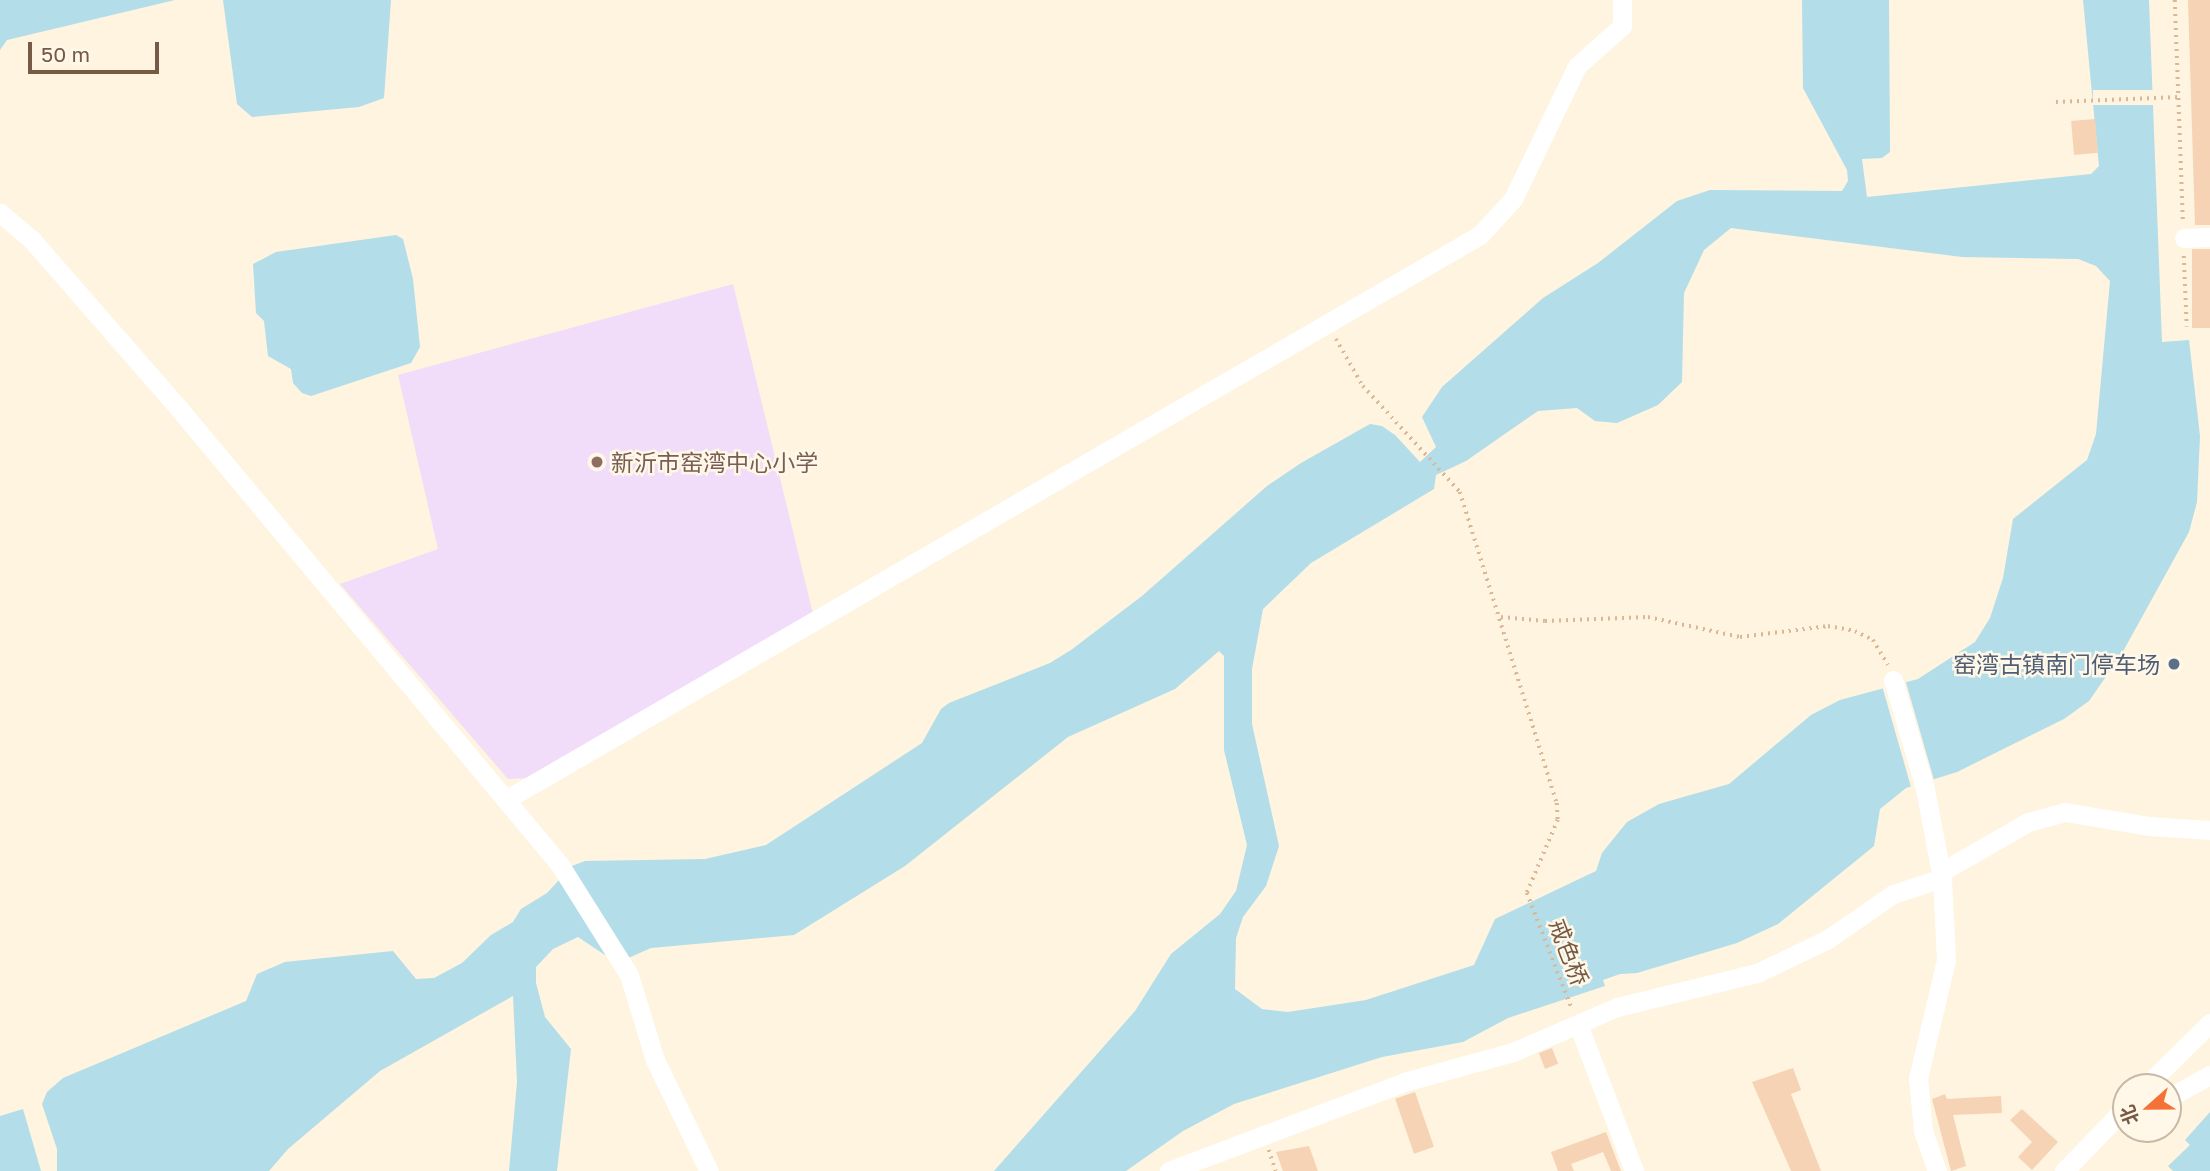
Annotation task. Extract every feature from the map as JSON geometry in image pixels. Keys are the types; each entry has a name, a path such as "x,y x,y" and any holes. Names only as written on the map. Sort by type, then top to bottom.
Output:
{"street":[{"path":"508,799 1480,235 1513,199 1577,66 1622,26 1622,0"},
{"path":"0,213 32,240 172,401 560,864 629,975 654,1060 709,1171"},
{"path":"2184,238 2210,237"},
{"path":"1893,680 1925,789 1941,875 1946,960 1918,1078 1923,1131 1937,1171"},
{"path":"1169,1171 1404,1082 1513,1052 1637,1001 1724,983 1794,959 1893,894 1941,875 2028,822 2065,812 2150,826 2210,830"},
{"path":"2159,1073 2210,1023"},
{"path":"1578,1024 1634,1171"},
{"path":"2182,1090 2210,1075"},
{"path":"2064,1171 2112,1121"}],"path":[{"path":"2175,0 2187,327"},
{"path":"2056,102 2179,97"},
{"path":"1329,325 1363,386 1460,492 1501,617 1545,621 1648,617 1740,637 1828,626 1855,631 1873,640 1884,654 1893,680"},
{"name":"戒色桥","path":"1501,617 1557,803 1558,820 1527,893 1578,1024"}],"shaded area":[{"name":"新沂市窑湾中心小学","path":"733,284 813,614 529,778 508,779 340,584 438,549 398,375"}],"water":[{"path":"0,0 175,0 7,40 0,50"},
{"path":"223,0 391,0 384,98 359,107 252,117 237,104"},
{"path":"1802,0 1889,0 1890,152 1882,158 1862,159 1867,197 2091,174 2099,166 2083,0 2149,0 2162,342 2189,340 2200,436 2197,502 2189,532 2121,655 2089,701 2064,719 1957,772 1906,788 1880,809 1874,846 1778,924 1737,943 1637,973 1620,974 1603,980 1605,986 1508,1018 1463,1042 1382,1057 1234,1104 1183,1131 1126,1171 994,1171 1135,1011 1171,954 1220,914 1236,891 1247,845 1224,750 1224,656 1219,651 1175,689 1068,737 905,866 794,935 651,948 617,963 578,937 553,949 536,967 536,983 545,1017 571,1049 557,1171 509,1171 517,1082 513,996 380,1071 288,1149 269,1171 57,1171 57,1149 42,1104 47,1092 63,1078 246,1001 257,974 285,962 393,951 416,979 434,978 462,963 491,935 513,922 521,909 547,893 572,866 585,861 705,859 766,845 922,743 941,709 949,703 1050,663 1071,650 1142,596 1267,486 1301,463 1370,424 1382,426 1395,435 1420,462 1436,447 1422,417 1442,387 1543,298 1598,263 1677,201 1710,190 1842,191 1848,181 1847,170 1803,88","holes":["1731,228 1962,257 2078,259 2096,266 2110,281 2096,434 2087,460 2013,519 2003,578 1990,618 1975,642 1918,679 1840,700 1811,715 1729,784 1659,804 1627,822 1602,853 1596,871 1495,919 1474,965 1366,1000 1288,1012 1262,1009 1235,989 1236,938 1243,917 1266,886 1279,846 1252,724 1252,669 1263,609 1311,563 1434,489 1436,475 1466,461 1538,411 1577,408 1595,421 1617,423 1658,405 1682,382 1684,293 1704,250"]},
{"path":"396,235 403,239 413,279 420,347 411,363 311,396 302,393 293,383 291,369 268,356 264,321 256,313 253,264 276,252"},
{"path":"23,1109 41,1171 0,1171 0,1116"},
{"path":"2210,1112 2210,1171 2173,1171 2168,1166 2190,1145 2185,1140"}],"pier":[{"path":"2093,90 2153,90 2153,105 2093,105"},
{"path":"1905,679 1935,783 1912,789 1882,686"}],"building":[{"path":"2188,0 2210,0 2210,225 2195,225"},
{"path":"2095,119 2098,153 2074,155 2071,121"},
{"path":"2192,249 2210,249 2210,328 2192,328"},
{"path":"1552,1048 1558,1064 1545,1069 1539,1053"},
{"path":"1793,1068 1801,1090 1791,1094 1821,1171 1791,1171 1752,1082"},
{"path":"1415,1092 1434,1147 1414,1154 1395,1099"},
{"path":"1945,1094 1947,1099 2001,1096 2002,1113 1953,1115 1966,1166 1951,1171 1932,1099"},
{"path":"2022,1109 2058,1142 2032,1170 2018,1157 2032,1142 2010,1120"},
{"path":"1606,1132 1621,1171 1611,1171 1603,1152 1571,1164 1574,1171 1558,1171 1551,1152"},
{"path":"1309,1146 1318,1171 1283,1171 1276,1152"}],"place":[{"name":"新沂市窑湾中心小学","path":"597,462"},
{"name":"窑湾古镇南门停车场","path":"2174,664"}]}
